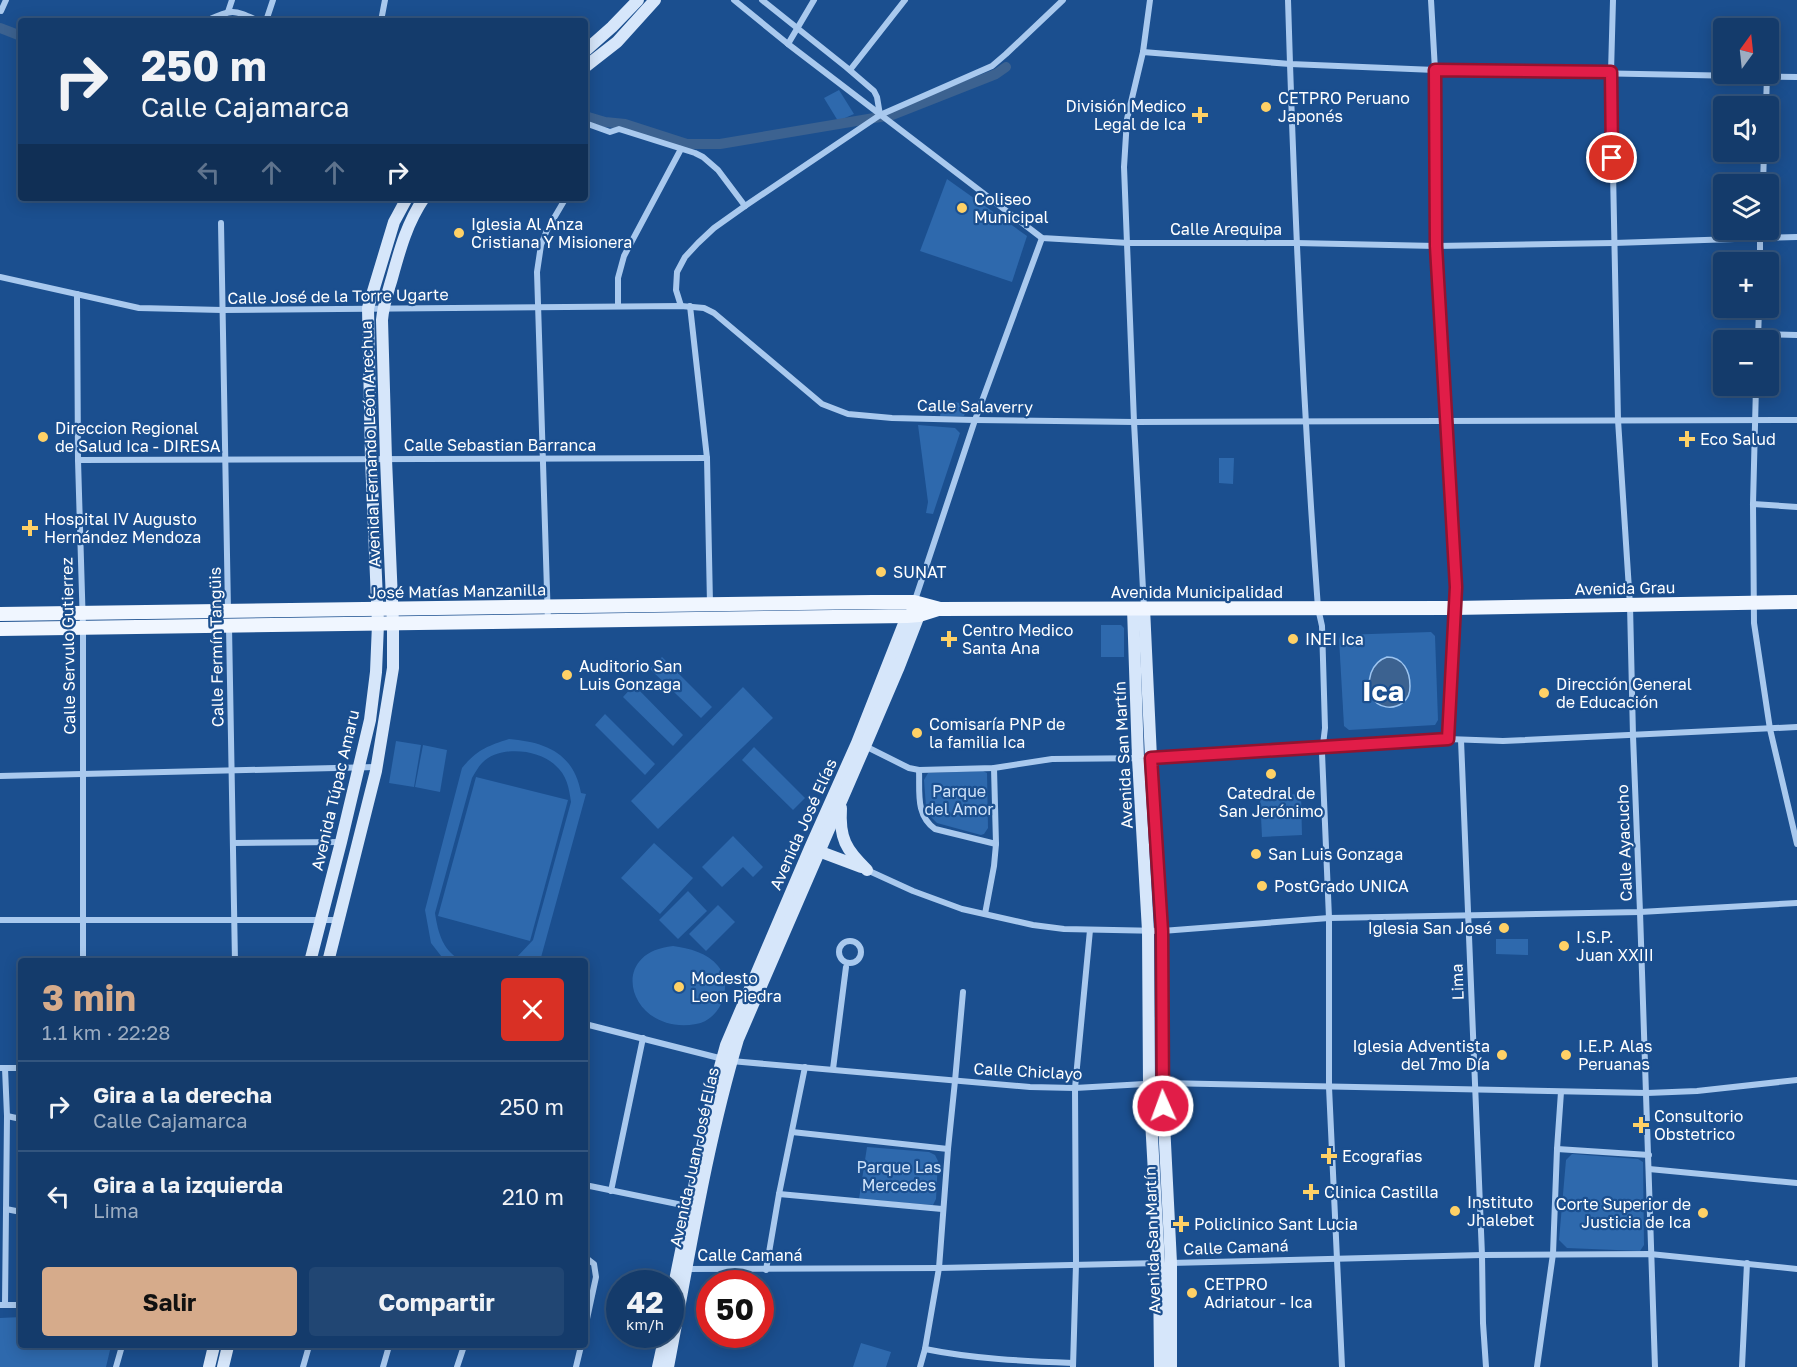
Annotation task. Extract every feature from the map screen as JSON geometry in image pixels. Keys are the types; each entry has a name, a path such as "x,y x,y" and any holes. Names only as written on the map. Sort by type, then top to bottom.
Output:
{"main road":[{"path":"588,48 638,0"},
{"path":"588,65 623,36 655,0"},
{"name":"Avenida Fernando León Arechua","path":"378,624 368,308 394,222 405,201"},
{"name":"Avenida Fernando León Arechua","path":"393,624 383,309 401,244 413,215 422,201"},
{"name":"Avenida Grau","path":"1453,608 1797,602"},
{"name":"José Matías Manzanilla","path":"0,614 710,604 913,611"},
{"name":"Avenida San Martín","path":"1139,608 1145,758 1149,1084 1165,1263 1171,1367"},
{"name":"Avenida Municipalidad","path":"913,611 940,609 1453,608"},
{"name":"José Matías Manzanilla","path":"0,630 710,620 913,611"},
{"name":"Avenida José Elías","path":"814,849 842,799 913,611"},
{"name":"Avenida Túpac Amaru","path":"311,958 370,720 376,672 378,624"},
{"name":"Avenida Túpac Amaru","path":"333,958 339,920 377,767 393,668 393,624"},
{"name":"Avenida José Elías","path":"726,1059 738,1039 814,849 861,744"},
{"name":"Avenida San Martín","path":"1145,758 1162,931 1165,1263 1160,1367"},
{"path":"842,799 840,823 844,840 850,852 867,870"},
{"path":"814,849 867,870"},
{"name":"Avenida Juan José Elías","path":"668,1367 682,1269 726,1059"},
{"path":"209,1367 214,1348"},
{"path":"223,1367 228,1348"},
{"path":"658,1367 662,1348"}],"street":[{"path":"1,11 6,0"},
{"path":"228,12 232,0"},
{"path":"267,18 273,0"},
{"path":"382,18 385,0"},
{"path":"734,0 1042,238 975,420 913,611"},
{"path":"762,0 874,92 880,115"},
{"path":"788,44 814,0"},
{"path":"850,70 905,0"},
{"path":"681,306 676,290 676,272 685,257 714,228 880,115 992,66 1063,0"},
{"path":"1139,608 1128,243 1124,189 1125,142 1131,99 1143,52 1150,0"},
{"path":"1288,0 1305,423 1318,608 1322,626 1325,733 1322,746 1329,918 1329,1087 1342,1367"},
{"path":"1431,0 1435,70 1436,246 1456,587 1453,608 1448,739"},
{"name":"Calle Ayacucho","path":"1613,0 1611,72 1618,420 1630,605 1655,1367"},
{"path":"213,18 228,12 244,14 253,18"},
{"path":"1143,52 1290,64 1435,70 1713,75"},
{"path":"1779,76 1797,76"},
{"path":"588,124 610,132 620,129 695,153 718,170 745,206"},
{"path":"618,306 618,278 624,256 681,149"},
{"path":"548,622 537,272 541,245 564,201"},
{"name":"Calle Fermín Tangüis","path":"221,224 235,958"},
{"name":"Calle Arequipa","path":"1779,237 1797,237"},
{"name":"Calle Arequipa","path":"1042,238 1128,243 1436,246 1713,240"},
{"name":"Calle José de la Torre Ugarte","path":"0,277 139,308 222,310 681,306"},
{"name":"Calle Servulo Gutierrez","path":"77,294 82,613 83,958"},
{"name":"Calle Salaverry","path":"681,306 704,308 714,313 822,404 848,414 892,418 1134,422 1797,420"},
{"path":"690,306 707,458 710,620"},
{"path":"1779,336 1797,334"},
{"path":"1756,396 1753,504 1754,623 1770,729 1797,844"},
{"name":"Calle Sebastian Barranca","path":"78,460 707,458"},
{"path":"1753,504 1797,507"},
{"path":"861,744 909,768 919,770 994,768 1052,759 1145,758 1448,739 1503,741 1797,727"},
{"name":"Lima","path":"1461,740 1486,1367"},
{"path":"0,776 377,767"},
{"path":"985,914 996,844 994,768"},
{"path":"919,770 920,810 930,825 935,829 996,844"},
{"path":"233,843 341,842"},
{"path":"867,870 893,883 962,909 1033,925 1090,930 1162,931 1329,918 1640,912 1797,903"},
{"path":"0,920 339,920"},
{"path":"925,1349 990,1360 1073,1365 1076,1264 1075,1088 1090,930"},
{"path":"832,1069 847,964"},
{"path":"920,1367 939,1268 942,1209 963,992"},
{"name":"Calle Chiclayo","path":"588,1024 726,1059 1030,1087 1075,1088 1162,1083 1647,1094 1797,1080"},
{"path":"611,1191 643,1038"},
{"path":"766,1270 778,1194 805,1067"},
{"path":"3,1068 7,1116 3,1305"},
{"path":"1537,1367 1553,1254 1561,1092"},
{"path":"7,1116 18,1118"},
{"path":"792,1132 948,1149"},
{"path":"1557,1149 1648,1155"},
{"path":"1649,1169 1797,1183"},
{"path":"588,1186 694,1207"},
{"path":"778,1194 942,1209"},
{"path":"6,1209 18,1211"},
{"name":"Calle Camaná","path":"682,1269 939,1268 1553,1254 1650,1254 1797,1269"},
{"path":"588,1259 594,1264 596,1277 588,1314"},
{"path":"1742,1367 1747,1263"},
{"path":"116,1367 121,1348"},
{"path":"303,1367 308,1348"},
{"path":"384,1367 389,1348"},
{"path":"457,1367 463,1348"},
{"path":"576,1367 581,1348"}],"green space":[{"path":"839,90 854,114 838,121 824,98"},
{"name":"Coliseo Municipal","path":"947,179 1027,236 1012,282 920,251"},
{"path":"942,399 968,405 964,416 940,417"},
{"path":"918,425 955,428 960,433 933,514 926,513 928,502"},
{"path":"1219,458 1234,458 1233,484 1219,483"},
{"path":"1101,625 1121,625 1124,628 1124,657 1101,657"},
{"path":"1431,632 1435,636 1438,720 1435,725 1349,730 1344,726 1339,639 1341,635"},
{"path":"662,657 712,707 701,718 650,669"},
{"path":"634,685 683,735 673,746 623,697"},
{"path":"743,687 773,718 658,829 631,801"},
{"path":"605,714 655,764 645,775 595,725"},
{"path":"509,739 534,743 556,752 572,768 581,793 586,794 541,958 516,958 533,940 571,802 567,782 562,773 539,755 519,751 498,753 489,757 481,765 472,778 435,913 446,947 458,958 443,958 431,943 425,910 462,768 483,749"},
{"path":"396,741 421,745 414,787 389,783"},
{"path":"423,745 447,750 440,792 415,787"},
{"path":"754,747 805,798 793,810 742,760"},
{"name":"Parque del Amor","path":"983,771 987,773 988,828 984,834 937,823 930,816 926,807 924,780 928,773"},
{"path":"476,777 568,800 530,941 438,916"},
{"path":"1301,794 1302,835 1262,837 1260,796"},
{"path":"733,836 763,867 753,877 743,867 722,887 702,867"},
{"path":"654,843 693,878 660,914 621,878"},
{"path":"688,891 707,911 678,939 659,920"},
{"path":"718,905 735,922 706,951 689,934"},
{"path":"1496,939 1528,939 1528,955 1496,954"},
{"name":"Modesto Leon Piedra","path":"673,946 704,954 714,961 723,974 725,992 722,1001 718,1009 705,1021 696,1024 674,1024 655,1018 642,1006 634,992 633,977 638,963 652,952"},
{"name":"Parque Las Mercedes","path":"867,1147 929,1152 935,1155 938,1161 936,1199 933,1205 859,1199"},
{"path":"1572,1154 1638,1159 1643,1162 1644,1245 1640,1251 1567,1248 1559,1240 1566,1160"},
{"path":"18,1317 18,1348 111,1348 106,1367 0,1367 0,1318"},
{"path":"861,1343 891,1352 886,1367 853,1367"}],"shaded area":[{"path":"1387,657 1401,662 1410,680 1408,696 1395,707 1378,704 1372,697 1369,687 1374,668 1379,661"}],"waterway":[{"path":"0,28 18,35"},
{"path":"588,117 605,122 625,124 687,144 720,144 892,115 996,74 1006,67"}],"place":[{"name":"CETPRO Peruano Japonés","path":"1266,107"},
{"name":"División Medico Legal de Ica","path":"1200,115"},
{"name":"Coliseo Municipal","path":"962,208"},
{"name":"Iglesia Al Anza Cristiana Y Misionera","path":"459,233"},
{"name":"Direccion Regional de Salud Ica - DIRESA","path":"43,437"},
{"name":"Eco Salud","path":"1687,439"},
{"name":"Hospital IV Augusto Hernández Mendoza","path":"30,528"},
{"name":"SUNAT","path":"881,572"},
{"name":"Centro Medico Santa Ana","path":"949,639"},
{"name":"INEI Ica","path":"1293,639"},
{"name":"Auditorio San Luis Gonzaga","path":"567,675"},
{"name":"Dirección General de Educación","path":"1544,693"},
{"name":"Comisaría PNP de la familia Ica","path":"917,733"},
{"name":"Catedral de San Jerónimo","path":"1271,774"},
{"name":"San Luis Gonzaga","path":"1256,854"},
{"name":"PostGrado UNICA","path":"1262,886"},
{"name":"Iglesia San José","path":"1504,928"},
{"name":"I.S.P. Juan XXIII","path":"1564,946"},
{"name":"Modesto Leon Piedra","path":"679,987"},
{"name":"Iglesia Adventista del 7mo Día","path":"1502,1055"},
{"name":"I.E.P. Alas Peruanas","path":"1566,1055"},
{"name":"Consultorio Obstetrico","path":"1641,1125"},
{"name":"Ecografias","path":"1329,1156"},
{"name":"Clinica Castilla","path":"1311,1192"},
{"name":"Instituto Jhalebet","path":"1455,1211"},
{"name":"Corte Superior de Justicia de Ica","path":"1703,1213"},
{"name":"Policlinico Sant Lucia","path":"1181,1224"},
{"name":"CETPRO Adriatour - Ica","path":"1192,1293"}],"district":[{"name":"Ica","path":"1383,690"}],"route":[{"path":"1163,1106 1162,931 1151,758 1448,739 1453,608 1456,587 1436,246 1435,70 1611,72 1612,158"}]}
